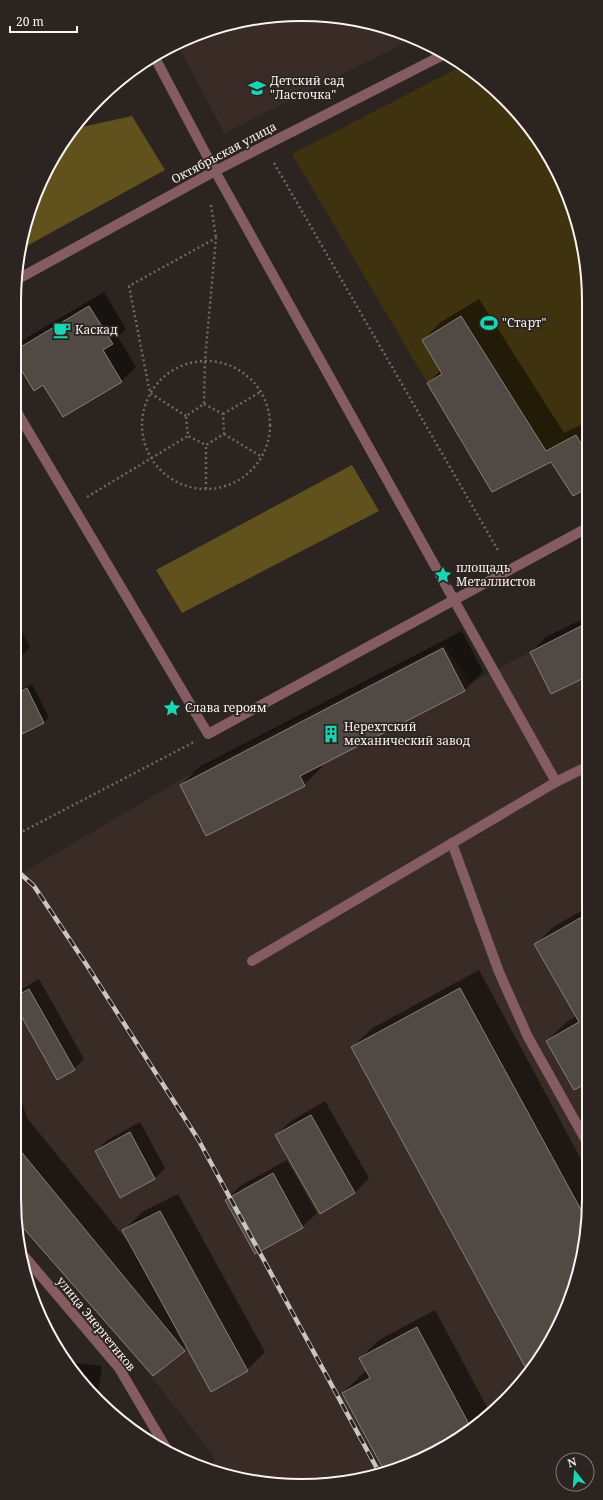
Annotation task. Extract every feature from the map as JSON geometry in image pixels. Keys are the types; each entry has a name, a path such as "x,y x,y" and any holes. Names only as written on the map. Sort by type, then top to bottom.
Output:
{"street":[{"name":"Октябрьская улица","path":"22,277 215,171 439,57"},
{"path":"157,61 215,171 556,782"},
{"path":"21,419 208,734 582,531"},
{"path":"252,961 556,782 582,769"},
{"path":"452,843 499,972 525,1030 582,1133"},
{"name":"улица Энергетиков","path":"30,1266 119,1368 162,1442"}],"path":[{"path":"274,163 499,552"},
{"path":"204,404 205,360 216,238 211,205"},
{"path":"186,416 150,394 128,286 216,238"},
{"path":"205,360 222,362 238,368 251,378 262,392 268,407 271,424 268,441 262,457 252,470 238,480 223,487 206,489 185,485 166,475 152,459 145,444 142,426 144,410 150,394 164,376 183,365 205,360"},
{"path":"223,414 262,392"},
{"path":"204,404 223,414"},
{"path":"186,416 204,404"},
{"path":"223,414 224,434"},
{"path":"186,416 188,436"},
{"path":"224,434 262,457"},
{"path":"206,445 224,434"},
{"path":"73,506 188,436"},
{"path":"188,436 206,445"},
{"path":"206,445 206,489"},
{"path":"21,832 208,734"}],"shaded area":[{"name":"Детский сад \"Ласточка\"","path":"302,21 338,23 356,26 408,42 224,133 180,49 211,36 247,26 265,23"},
{"name":"\"Старт\"","path":"457,68 500,103 535,146 553,177 567,211 577,247 580,265 582,302 582,491 573,496 551,462 492,492 292,154"},
{"path":"132,116 165,170 26,246 36,211 50,177 68,146 83,127"},
{"path":"352,465 379,511 182,613 156,570"},
{"name":"Нерехтский механический завод","path":"582,625 582,1198 580,1235 577,1253 567,1289 553,1323 535,1354 500,1397 457,1432 426,1450 392,1464 356,1474 338,1477 302,1479 265,1477 247,1474 213,1465 214,1457 151,1376 23,1228 21,1198 21,874 194,772 444,645 471,683"}],"building":[{"path":"89,306 113,344 103,350 122,382 63,417 43,385 34,391 21,370 21,347"},
{"path":"461,316 546,451 576,435 582,445 582,491 573,496 551,462 492,492 427,383 442,374 422,340"},
{"path":"582,626 582,679 551,694 530,652"},
{"name":"Нерехтский механический завод","path":"443,648 465,691 300,776 305,786 206,836 180,785"},
{"path":"27,688 44,723 21,734 21,691"},
{"path":"582,917 582,1086 574,1090 546,1041 579,1022 534,944"},
{"path":"460,988 581,1210 577,1253 561,1306 544,1339 525,1367 351,1047"},
{"path":"29,989 75,1070 57,1080 21,1016 21,993"},
{"path":"311,1115 355,1193 320,1214 275,1135"},
{"path":"130,1132 155,1179 120,1198 95,1151"},
{"path":"21,1152 185,1351 153,1376 23,1227"},
{"path":"273,1173 303,1228 255,1254 225,1200"},
{"path":"160,1211 248,1371 211,1392 122,1230"},
{"path":"417,1327 469,1423 445,1439 417,1454 382,1467 342,1393 370,1378 359,1358"}],"railway":[{"path":"21,874 34,886 86,964 198,1139 377,1468"}],"place":[{"name":"Детский сад \"Ласточка\"","path":"257,88"},
{"name":"\"Старт\"","path":"489,323"},
{"name":"Каскад","path":"62,330"},
{"name":"площадь Металлистов","path":"443,575"},
{"name":"Слава героям","path":"172,708"},
{"name":"Нерехтский механический завод","path":"331,734"}]}
